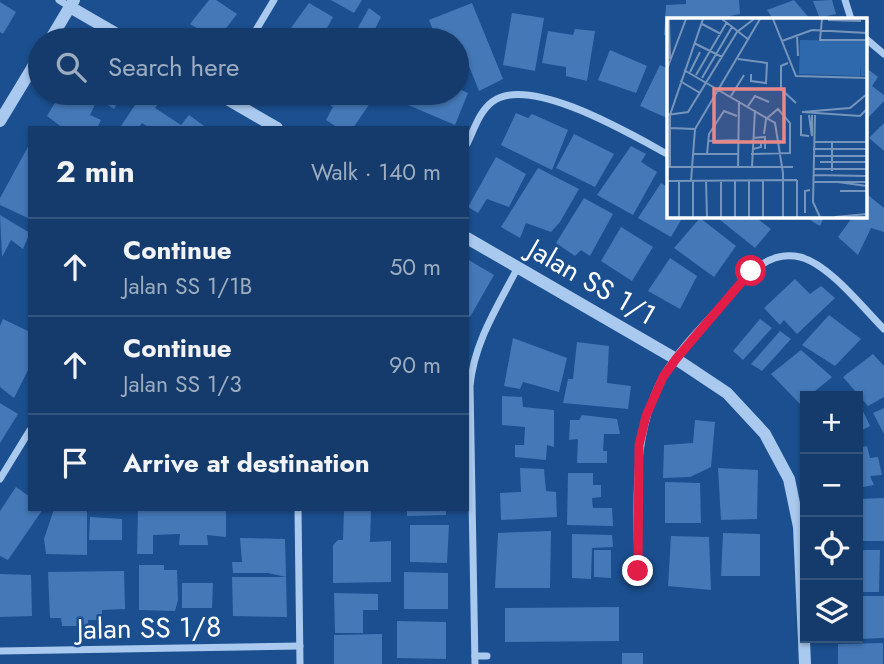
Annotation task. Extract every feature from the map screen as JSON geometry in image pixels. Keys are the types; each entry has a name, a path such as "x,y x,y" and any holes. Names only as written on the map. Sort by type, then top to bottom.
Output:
{"street":[{"path":"257,28 274,0"},
{"path":"845,0 850,18"},
{"path":"56,28 68,2 108,28"},
{"path":"866,39 884,54"},
{"path":"0,121 28,75"},
{"path":"469,140 479,117 493,101 515,94 546,97 623,130 667,154"},
{"path":"238,105 274,126"},
{"name":"Jalan SS 1/1","path":"469,239 676,359 727,393 765,434 789,479 799,527 805,664"},
{"path":"638,571 639,445 646,416 663,377 676,359 751,271 768,260 786,255 803,258 824,271 884,329"},
{"path":"487,656 475,660 470,386 478,344 519,267"},
{"path":"0,478 28,436"},
{"path":"298,511 300,664"},
{"name":"Jalan SS 1/8","path":"0,651 300,646"}],"building":[{"path":"209,0 216,0 237,14 226,28 197,28 190,24"},
{"path":"331,0 362,0 354,13"},
{"path":"686,0 739,0 740,14 730,18 667,18 667,35 664,35 666,5 686,4"},
{"path":"794,0 809,18 772,18 767,10"},
{"path":"832,0 836,14 820,18 813,1"},
{"path":"0,2 16,12 3,34 0,32"},
{"path":"309,3 333,17 327,28 291,28"},
{"path":"472,3 503,79 479,91 469,66 469,28 432,28 429,20"},
{"path":"369,8 381,17 376,28 358,28"},
{"path":"512,13 544,18 535,71 503,65"},
{"path":"575,29 595,31 587,81 566,76 566,67 542,63 548,31 573,35"},
{"path":"610,50 647,66 636,93 598,80"},
{"path":"660,65 667,68 667,118 640,106"},
{"path":"866,68 878,77 872,86 884,95 884,101 866,120"},
{"path":"54,105 95,105 90,115 101,120 98,126 60,126 47,116"},
{"path":"135,105 157,105 155,108 181,125 189,115 204,126 147,126 142,123 140,126 121,126"},
{"path":"330,105 369,105 354,126 335,126 326,120 333,107"},
{"path":"408,105 463,105 455,125"},
{"path":"516,113 528,118 532,114 568,130 552,170 501,145"},
{"path":"884,123 884,151 869,138"},
{"path":"574,134 614,154 595,187 556,168"},
{"path":"631,146 646,154 641,162 657,172 633,215 597,195"},
{"path":"28,147 28,218 0,205 0,198"},
{"path":"496,157 526,174 509,207 487,199 478,213 469,205"},
{"path":"538,168 579,189 551,232 526,223 520,238 501,227"},
{"path":"661,183 667,187 667,217 683,217 671,237 638,218"},
{"path":"868,195 884,208 884,232 871,228 858,255 838,237 853,217 866,217"},
{"path":"584,198 613,214 590,256 581,250 575,256 556,243"},
{"path":"0,215 28,232 23,249 11,240 2,257"},
{"path":"716,217 761,217 759,220 771,229 755,248"},
{"path":"805,217 824,217 820,226"},
{"path":"700,218 736,246 714,277 674,248"},
{"path":"621,227 653,247 632,281 601,261"},
{"path":"670,258 697,276 680,309 648,291"},
{"path":"469,260 494,275 469,316"},
{"path":"795,279 810,294 821,286 835,298 797,334 784,320 780,325 764,308"},
{"path":"829,315 861,339 835,366 802,345"},
{"path":"3,319 28,331 28,370 14,398 0,387 0,326"},
{"path":"760,319 772,328 743,360 733,351"},
{"path":"780,331 791,339 762,371 751,364"},
{"path":"513,338 567,358 559,392 523,382 520,389 504,386"},
{"path":"577,342 609,346 607,383 631,386 628,409 563,403 568,379 573,379"},
{"path":"801,350 832,377 815,391 800,391 800,404 771,374"},
{"path":"873,354 884,366 884,397 868,406 863,400 863,391 855,391 843,377"},
{"path":"502,396 522,397 523,407 554,410 554,447 547,445 546,460 515,457 515,445 524,445 525,427 502,425"},
{"path":"0,403 18,414 0,443"},
{"path":"884,408 884,434 873,413"},
{"path":"863,411 870,426 863,430"},
{"path":"582,415 617,419 620,434 604,434 603,451 607,451 607,463 577,463 578,439 569,440 570,420 579,420"},
{"path":"695,420 715,422 711,467 690,477 663,478 664,445 693,443"},
{"path":"867,446 870,458 878,457 882,475 870,476 874,485 863,487 863,454 863,447"},
{"path":"520,468 544,469 546,491 556,492 557,517 501,520 500,493 521,492"},
{"path":"718,468 758,470 757,519 721,520"},
{"path":"568,473 593,473 593,485 601,485 601,497 592,498 593,508 612,508 613,526 567,525"},
{"path":"665,482 700,483 701,523 665,523"},
{"path":"16,487 28,496 28,511 42,511 8,560 0,556 0,511"},
{"path":"884,498 884,541 863,541 863,499"},
{"path":"53,511 87,511 87,555 46,554 44,539"},
{"path":"138,511 226,511 226,537 207,535 208,545 179,545 180,534 153,535 153,554 137,554"},
{"path":"344,511 371,511 370,542 391,541 391,582 333,583 333,545 338,540 343,540"},
{"path":"407,511 446,511 446,515 407,516"},
{"path":"90,517 122,519 122,540 89,540"},
{"path":"410,525 449,525 447,563 410,562"},
{"path":"551,531 550,588 495,588 498,533"},
{"path":"723,533 760,534 760,576 721,576"},
{"path":"572,534 612,535 613,547 592,548 591,579 572,578"},
{"path":"671,536 709,537 711,590 668,586"},
{"path":"240,538 285,539 286,577 268,573 233,573 232,562 242,562"},
{"path":"594,550 611,550 611,578 594,577"},
{"path":"863,550 880,550 879,592 863,592"},
{"path":"139,565 164,565 164,570 177,570 178,600 175,611 139,610"},
{"path":"124,571 125,609 102,610 102,620 88,620 88,626 62,626 61,618 50,618 48,572"},
{"path":"404,572 448,573 448,609 404,609"},
{"path":"0,574 31,575 32,616 0,617"},
{"path":"232,577 286,577 287,617 233,616"},
{"path":"182,583 213,583 212,608 182,608"},
{"path":"334,593 378,594 378,610 363,610 363,633 335,633"},
{"path":"863,596 884,596 884,638 863,639"},
{"path":"619,607 619,641 505,642 505,608"},
{"path":"397,621 446,622 446,659 397,658"},
{"path":"382,634 382,664 334,664 334,635"},
{"path":"883,643 883,664 838,664 838,644"},
{"path":"622,653 643,653 643,664 622,664"}],"route":[{"path":"638,571 639,445 646,416 663,377 676,359 751,271"}]}
